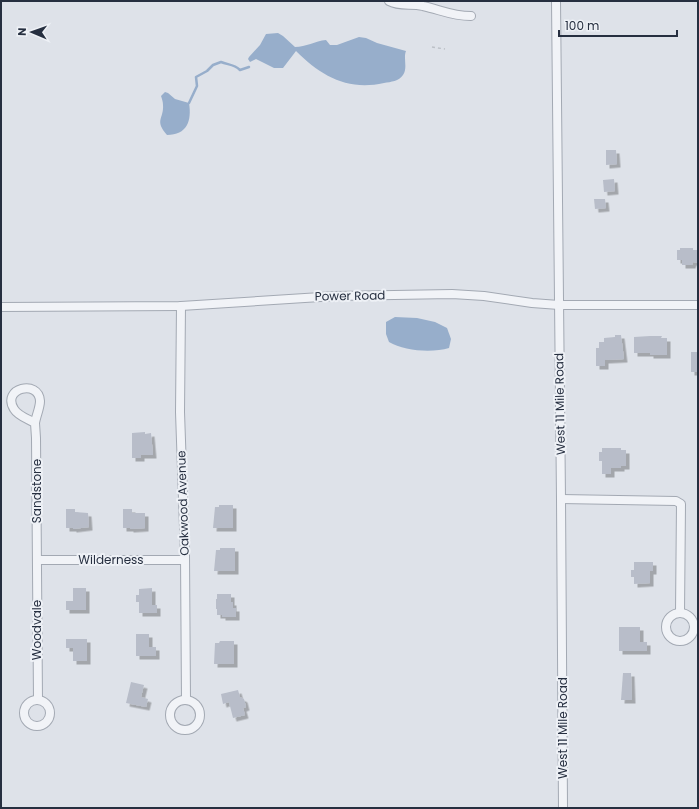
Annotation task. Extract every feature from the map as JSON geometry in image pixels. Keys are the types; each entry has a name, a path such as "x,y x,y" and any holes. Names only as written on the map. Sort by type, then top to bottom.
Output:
{"street":[{"path":"389,1 395,4 422,6 458,16 471,16"},
{"name":"West 11 Mile Road","path":"556,1 562,499 563,808"},
{"name":"Power Road","path":"1,307 181,306 336,296 452,294 484,296 532,303 559,305 698,305"},
{"name":"Oakwood Avenue","path":"181,306 180,412 185,560 186,700"},
{"name":"Sandstone","path":"35,423 37,560"},
{"path":"562,499 676,501 680,504 680,613"},
{"name":"Wilderness","path":"37,560 185,560"},
{"name":"Woodvale","path":"37,560 38,700"}],"path":[{"path":"434,48 445,49"}],"water":[{"path":"278,33 295,47 326,40 330,45 337,45 359,37 366,38 377,43 406,51 404,72 399,79 392,82 358,85 346,83 325,74 315,68 296,51 283,68 274,68 256,59 250,62 248,59 249,57 260,45 266,34"},
{"path":"165,92 175,99 189,103 189,121 184,130 179,133 167,135 161,126 160,120 163,110 163,103 161,96"},
{"path":"395,317 417,318 435,322 447,328 451,339 449,348 426,351 410,349 389,342 386,334 386,322"}],"building":[{"path":"606,150 616,150 617,164 606,165"},
{"path":"614,179 615,191 604,192 603,180"},
{"path":"594,199 605,199 606,208 595,209"},
{"path":"680,248 693,248 693,250 698,250 698,263 693,262 692,265 682,265 682,260 677,260 677,250 680,250"},
{"path":"615,335 621,335 624,359 605,360 605,366 596,366 596,348 599,348 599,342 604,342 604,338 615,337"},
{"path":"662,336 661,338 667,338 667,355 634,353 634,337"},
{"path":"691,352 698,352 698,372 691,372"},
{"path":"145,432 145,434 151,433 153,455 141,455 141,458 132,458 132,433"},
{"path":"602,448 621,448 621,450 626,450 626,466 621,466 621,468 611,468 611,474 602,474 602,461 599,461 599,452 602,452"},
{"path":"219,505 233,505 233,528 213,528 215,507 219,507"},
{"path":"66,509 75,509 75,512 88,513 89,527 73,529 66,528"},
{"path":"123,509 132,509 132,513 145,513 145,528 123,528"},
{"path":"220,548 235,548 235,571 214,571 216,550 220,550"},
{"path":"634,562 653,562 653,571 650,571 650,583 634,584 634,577 631,577 631,570 634,570"},
{"path":"73,588 86,588 86,610 66,610 66,601 73,601"},
{"path":"152,588 152,605 157,605 157,613 139,613 139,602 136,602 136,595 139,595 139,589"},
{"path":"217,594 231,594 233,608 236,608 236,617 222,617 222,615 217,615"},
{"path":"619,627 640,627 640,642 647,642 647,651 619,651"},
{"path":"136,634 149,634 149,647 156,647 156,656 136,656"},
{"path":"66,639 87,639 87,661 73,661 73,648 66,648"},
{"path":"220,641 234,641 234,664 214,664 215,643 219,643"},
{"path":"623,673 631,673 632,700 621,700"},
{"path":"131,682 144,685 141,697 148,699 146,707 126,703"},
{"path":"238,690 240,697 244,699 246,707 243,708 245,715 233,718 229,702 223,704 221,694"}],"waterway":[{"path":"189,103 197,86 196,77 207,71 213,65 221,62 240,70 249,67"}]}
